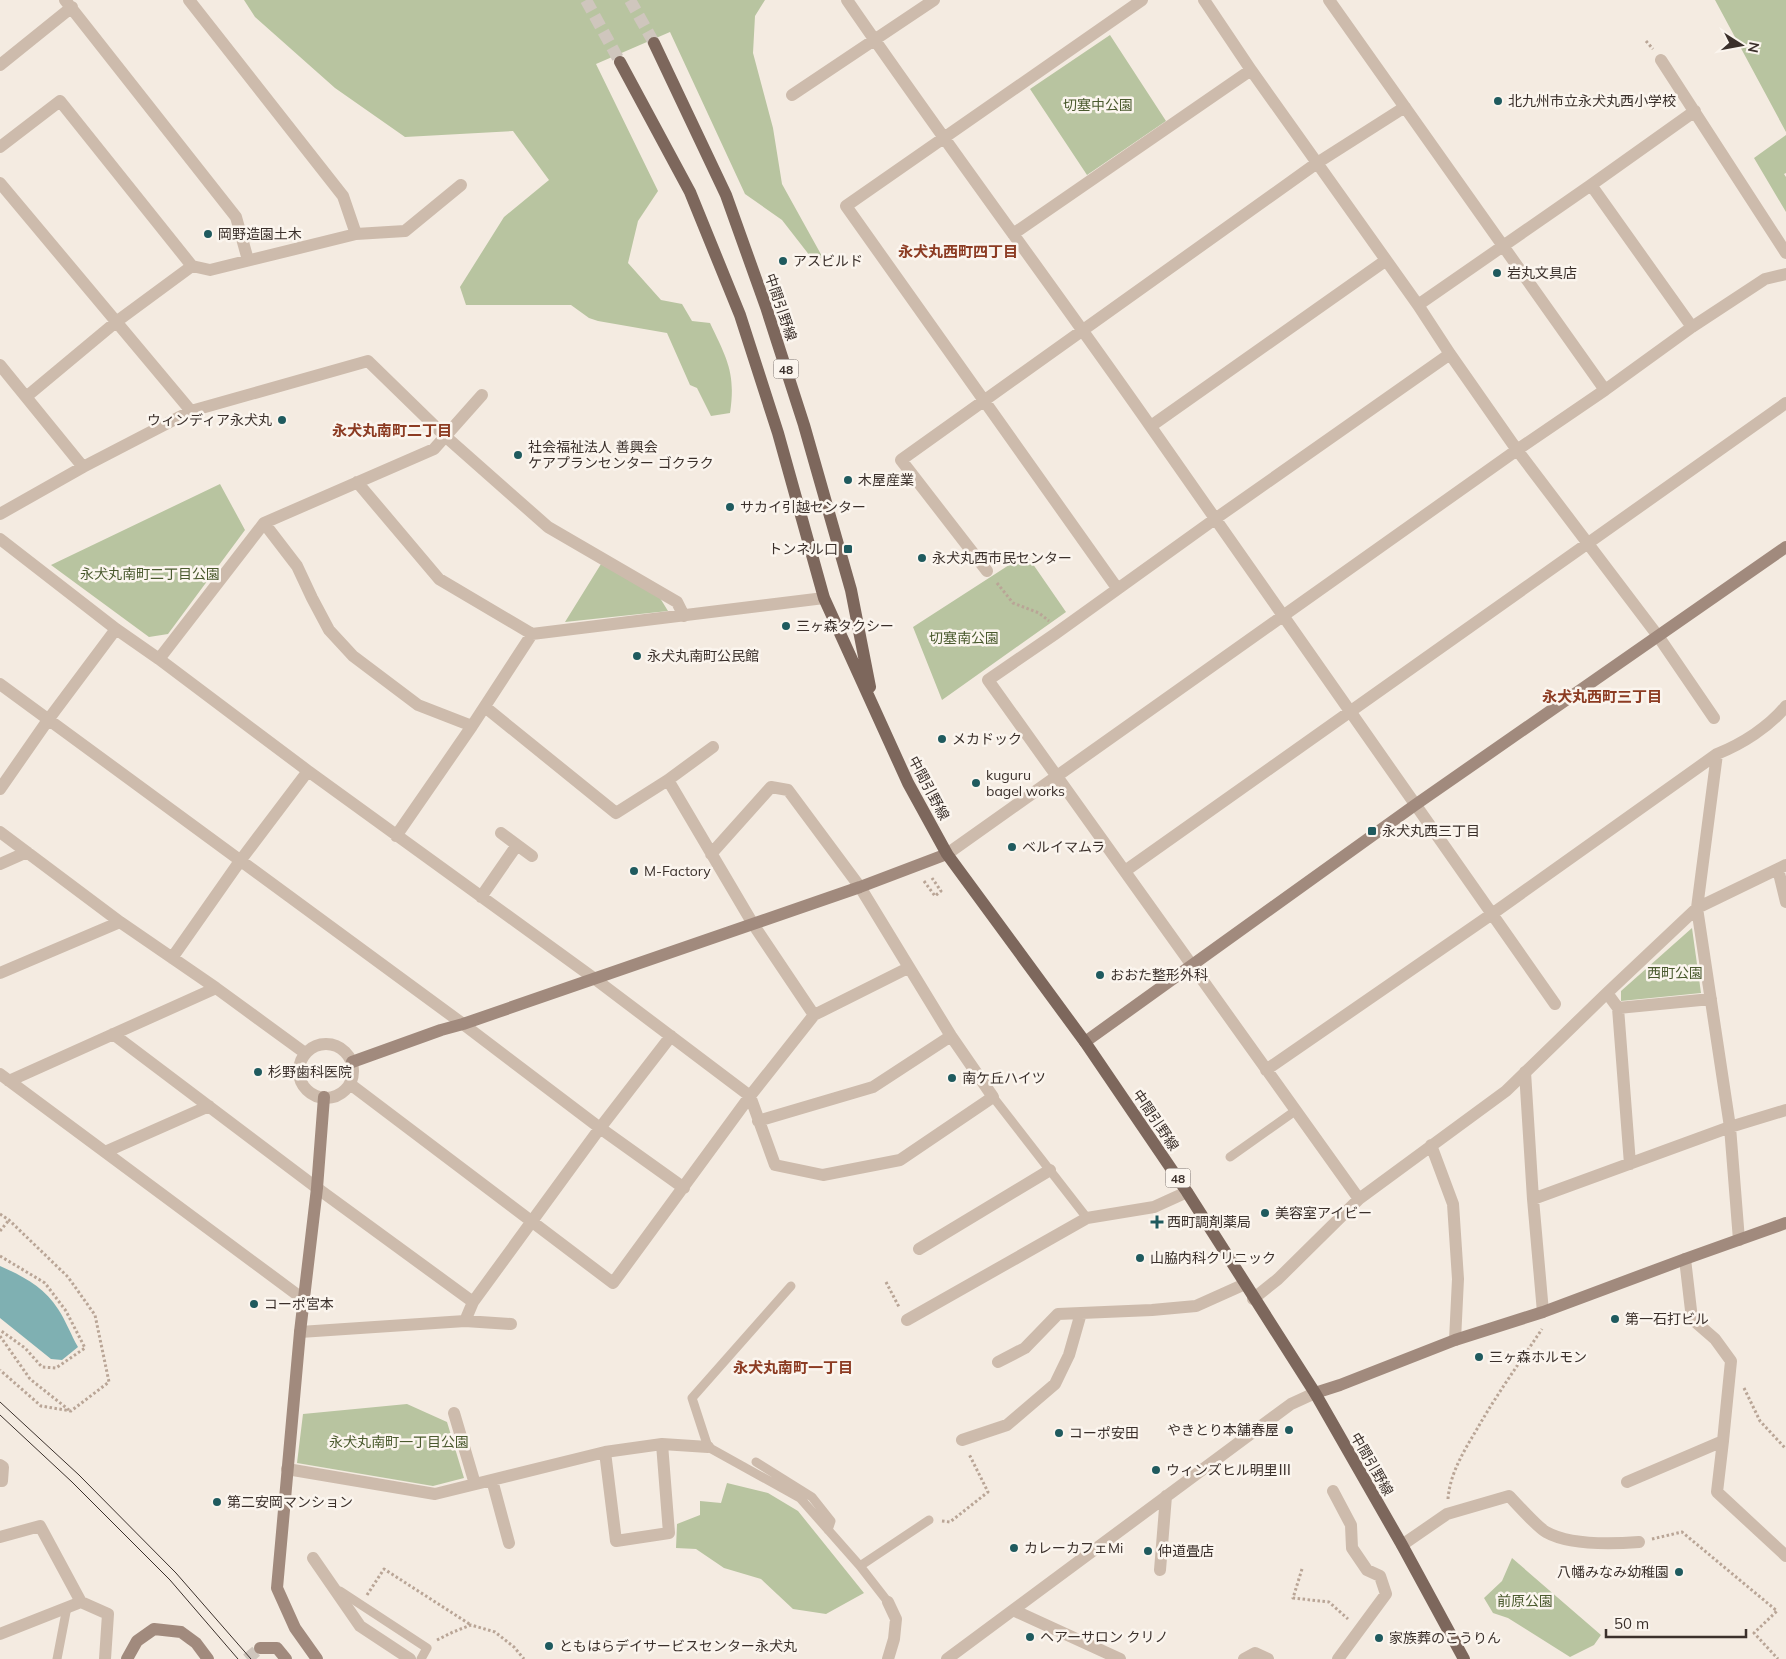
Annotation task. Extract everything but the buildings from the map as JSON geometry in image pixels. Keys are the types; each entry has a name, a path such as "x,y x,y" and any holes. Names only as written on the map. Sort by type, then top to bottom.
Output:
{"main road":[{"name":"中間引野線","path":"654,43 726,195 766,306 804,425 851,590 874,709"},
{"name":"中間引野線","path":"620,62 690,192 740,315 778,433 824,598 908,783 948,854 1085,1042 1187,1192 1253,1299 1315,1393 1402,1545 1464,1659"}],"street":[{"path":"189,0 343,196 356,234"},
{"path":"847,0 943,138 1151,426 1285,616 1415,806 1555,1004"},
{"path":"792,96 934,0"},
{"path":"1117,588 846,206 1142,0"},
{"path":"1204,0 1250,70 1418,305 1518,450 1658,636 1714,718"},
{"path":"1329,0 1605,390"},
{"path":"0,65 69,4 236,217 248,260"},
{"path":"1661,60 1786,253"},
{"path":"1013,234 1250,70"},
{"path":"0,147 60,101 192,266 210,270 356,234 405,231 461,185"},
{"path":"987,571 901,460 1317,162 1405,107"},
{"path":"1418,305 1694,111"},
{"path":"0,183 191,411"},
{"path":"1591,185 1692,327"},
{"path":"1151,426 1385,261"},
{"path":"26,397 116,322 192,266"},
{"path":"352,1062 860,887 948,854 1692,327 1765,280 1786,274"},
{"path":"1359,1199 988,680 1450,354"},
{"path":"0,514 83,467 191,411 368,361 445,436 548,527 677,602 684,616"},
{"path":"0,365 83,467"},
{"path":"159,659 264,523 434,449 482,395"},
{"path":"1125,871 1786,403"},
{"path":"356,482 439,579 532,634 824,598"},
{"path":"264,523 297,566 329,630 353,656 418,705 472,726"},
{"path":"0,539 116,629 396,836 595,979 750,1096 775,1165 823,1175 900,1160 993,1097 951,1036 860,887 788,790 772,787 711,854"},
{"path":"1085,1042 1415,806 1786,547"},
{"path":"0,788 116,629"},
{"path":"396,836 485,707 532,634"},
{"path":"0,684 463,1024 600,1128 684,1188"},
{"path":"1266,1070 1492,914 1717,754 1735,747 1777,717 1786,706"},
{"path":"485,707 616,812 668,780 713,747"},
{"path":"1717,754 1697,908 1730,1127 1739,1240"},
{"path":"172,958 240,861 308,771"},
{"path":"668,780 753,924 814,1015"},
{"path":"0,832 120,922 216,988 305,1053"},
{"path":"501,833 532,856"},
{"path":"481,897 517,845"},
{"path":"0,864 27,852"},
{"path":"1253,1299 1278,1279 1359,1199 1506,1091 1697,908 1782,867 1786,902"},
{"path":"0,973 120,922"},
{"path":"350,1084 613,1283 750,1096 814,1015 908,968"},
{"path":"5,1078 113,1034 216,988"},
{"path":"1607,993 1618,1008 1630,1164"},
{"path":"1618,1008 1711,999"},
{"path":"113,1034 317,1188 473,1302"},
{"path":"464,1321 473,1302 670,1036"},
{"path":"758,1120 873,1087 951,1036"},
{"path":"323,1044 332,1044 340,1047 346,1052 352,1062 353,1076 350,1084 338,1095 331,1098 314,1095 307,1090 299,1075 299,1066 305,1053 315,1046 323,1044"},
{"path":"1525,1072 1533,1199 1544,1312"},
{"path":"5,1078 303,1299"},
{"path":"317,1659 295,1628 277,1588 303,1299 317,1188 324,1097"},
{"path":"105,1152 209,1106"},
{"path":"1533,1199 1730,1127 1786,1110"},
{"path":"1431,1145 1453,1204 1458,1279 1455,1340"},
{"path":"919,1250 1050,1170"},
{"path":"905,1317 1087,1218 1154,1207 1187,1192"},
{"path":"947,1659 1291,1404 1315,1393 1455,1340 1544,1312 1786,1223"},
{"path":"1686,1259 1692,1319 1715,1339 1731,1361 1717,1492 1786,1556"},
{"path":"998,1362 1025,1348 1058,1314 1196,1306 1245,1284"},
{"path":"962,1440 1007,1425 1055,1384 1068,1355 1080,1313"},
{"path":"300,1332 464,1321 510,1324"},
{"path":"454,1413 475,1484"},
{"path":"1627,1482 1723,1441"},
{"path":"287,1470 435,1494 605,1452 662,1444 708,1448"},
{"path":"605,1452 616,1540 669,1534 662,1444"},
{"path":"0,1465 3,1467 2,1480 0,1481"},
{"path":"492,1480 509,1544"},
{"path":"1332,1491 1351,1525 1352,1548 1367,1570 1380,1576 1386,1594 1338,1659"},
{"path":"1160,1570 1166,1496"},
{"path":"1402,1545 1447,1514 1509,1496 1545,1532 1567,1538 1606,1544 1639,1542"},
{"path":"0,1537 40,1526 81,1602 108,1614 105,1659"},
{"path":"313,1558 360,1626 410,1659"},
{"path":"0,1634 81,1602"},
{"path":"888,1602 896,1619 894,1639 888,1659"},
{"path":"1013,1610 1120,1659"},
{"path":"126,1659 137,1641 154,1629 182,1632 196,1643 208,1659"},
{"path":"260,1648 277,1648 286,1659"},
{"path":"1244,1659 1255,1653 1268,1659"}],"lane":[{"path":"993,1097 1087,1218"},
{"path":"1230,1157 1295,1111"},
{"path":"791,1286 692,1398 708,1448 800,1498 860,1566 888,1602"},
{"path":"756,1462 812,1497 831,1521 828,1530"},
{"path":"860,1566 929,1520"},
{"path":"333,1587 427,1648 421,1659"},
{"path":"57,1659 67,1607"}],"path":[{"path":"987,571 1013,603 1039,614 1052,623 1055,634"},
{"path":"924,881 934,896 941,891 932,878"},
{"path":"0,1214 9,1220 68,1277 95,1315 109,1382 71,1411 41,1406 0,1370"},
{"path":"0,1231 9,1220"},
{"path":"0,1256 45,1283 66,1311 85,1348 56,1368 42,1366 24,1348 0,1330"},
{"path":"886,1282 905,1317"},
{"path":"1447,1514 1449,1492 1459,1460 1492,1402 1546,1323 1544,1312"},
{"path":"0,1336 30,1379 71,1411"},
{"path":"1743,1386 1760,1421 1786,1450"},
{"path":"950,1522 988,1492 962,1440"},
{"path":"1639,1542 1682,1532 1777,1611 1754,1633 1778,1659"},
{"path":"360,1606 384,1569 471,1625 495,1632 514,1647 524,1659"},
{"path":"1302,1569 1293,1598 1329,1602 1360,1629"},
{"path":"427,1648 441,1637 471,1625"}],"green space":[{"path":"244,0 765,0 755,16 753,53 773,128 782,184 823,258 810,256 782,220 745,194 670,32 596,64 658,191 638,221 628,263 661,300 682,304 692,321 710,323 729,366 732,387 730,413 711,416 697,388 690,385 667,333 598,321 589,318 571,305 466,305 460,287 504,217 549,180 513,131 405,137 335,88 255,17"},
{"path":"1715,0 1786,0 1786,132"},
{"name":"切塞中公園","path":"1110,35 1166,121 1087,175 1030,89"},
{"path":"1786,135 1786,173 1784,174 1786,177 1786,212 1754,158"},
{"name":"永犬丸南町二丁目公園","path":"220,484 245,530 168,634 149,637 51,565"},
{"name":"切塞南公園","path":"1026,554 1066,612 942,700 913,627"},
{"path":"601,564 660,598 668,611 565,622"},
{"name":"西町公園","path":"1692,928 1701,993 1621,1001 1621,991"},
{"name":"永犬丸南町一丁目公園","path":"407,1404 447,1422 464,1478 433,1486 297,1463 303,1414"},
{"path":"727,1483 768,1493 798,1511 864,1593 826,1614 793,1609 761,1579 724,1568 696,1549 676,1548 677,1524 700,1515 700,1501 721,1503"},
{"name":"前原公園","path":"1512,1558 1601,1635 1594,1645 1570,1657 1508,1618 1493,1613 1484,1598 1502,1581"}],"water":[{"path":"0,1266 33,1283 47,1295 64,1318 78,1347 62,1360 51,1359 0,1318"}],"tunnel":[{"path":"586,0 620,62"},
{"path":"630,0 654,43"},
{"path":"247,1659 260,1648"}],"tram line":[{"path":"0,1402 79,1475 176,1573 251,1659"},
{"path":"0,1415 72,1482 170,1580 238,1659"}],"place":[{"name":"北九州市立永犬丸西小学校","path":"1498,101"},
{"name":"岡野造園土木","path":"208,234"},
{"name":"アスビルド","path":"783,261"},
{"name":"岩丸文具店","path":"1497,273"},
{"name":"ウィンディア永犬丸","path":"282,420"},
{"name":"社会福祉法人 善興会 ケアプランセンター ゴクラク","path":"518,455"},
{"name":"木屋産業","path":"848,480"},
{"name":"サカイ引越センター","path":"730,507"},
{"name":"トンネル口","path":"848,549"},
{"name":"永犬丸西市民センター","path":"922,558"},
{"name":"三ヶ森タクシー","path":"786,626"},
{"name":"永犬丸南町公民館","path":"637,656"},
{"name":"メカドック","path":"942,739"},
{"name":"kuguru bagel works","path":"976,783"},
{"name":"永犬丸西三丁目","path":"1372,831"},
{"name":"ベルイマムラ","path":"1012,847"},
{"name":"M-Factory","path":"634,871"},
{"name":"おおた整形外科","path":"1100,975"},
{"name":"杉野歯科医院","path":"258,1072"},
{"name":"南ケ丘ハイツ","path":"952,1078"},
{"name":"美容室アイビー","path":"1265,1213"},
{"name":"西町調剤薬局","path":"1157,1222"},
{"name":"山脇内科クリニック","path":"1140,1258"},
{"name":"コーポ宮本","path":"254,1304"},
{"name":"第一石打ビル","path":"1615,1319"},
{"name":"三ヶ森ホルモン","path":"1479,1357"},
{"name":"やきとり本舗春屋","path":"1289,1430"},
{"name":"コーポ安田","path":"1059,1433"},
{"name":"ウィンズヒル明里Ⅲ","path":"1156,1470"},
{"name":"第二安岡マンション","path":"217,1502"},
{"name":"カレーカフェMi","path":"1014,1548"},
{"name":"仲道畳店","path":"1148,1551"},
{"name":"八幡みなみ幼稚園","path":"1679,1572"},
{"name":"ヘアーサロン クリノ","path":"1030,1637"},
{"name":"家族葬のこうりん","path":"1379,1638"},
{"name":"ともはらデイサービスセンター永犬丸","path":"549,1646"}],"district":[{"name":"永犬丸西町四丁目","path":"958,251"},
{"name":"永犬丸南町二丁目","path":"392,430"},
{"name":"永犬丸西町三丁目","path":"1602,696"},
{"name":"永犬丸南町一丁目","path":"793,1367"}]}
